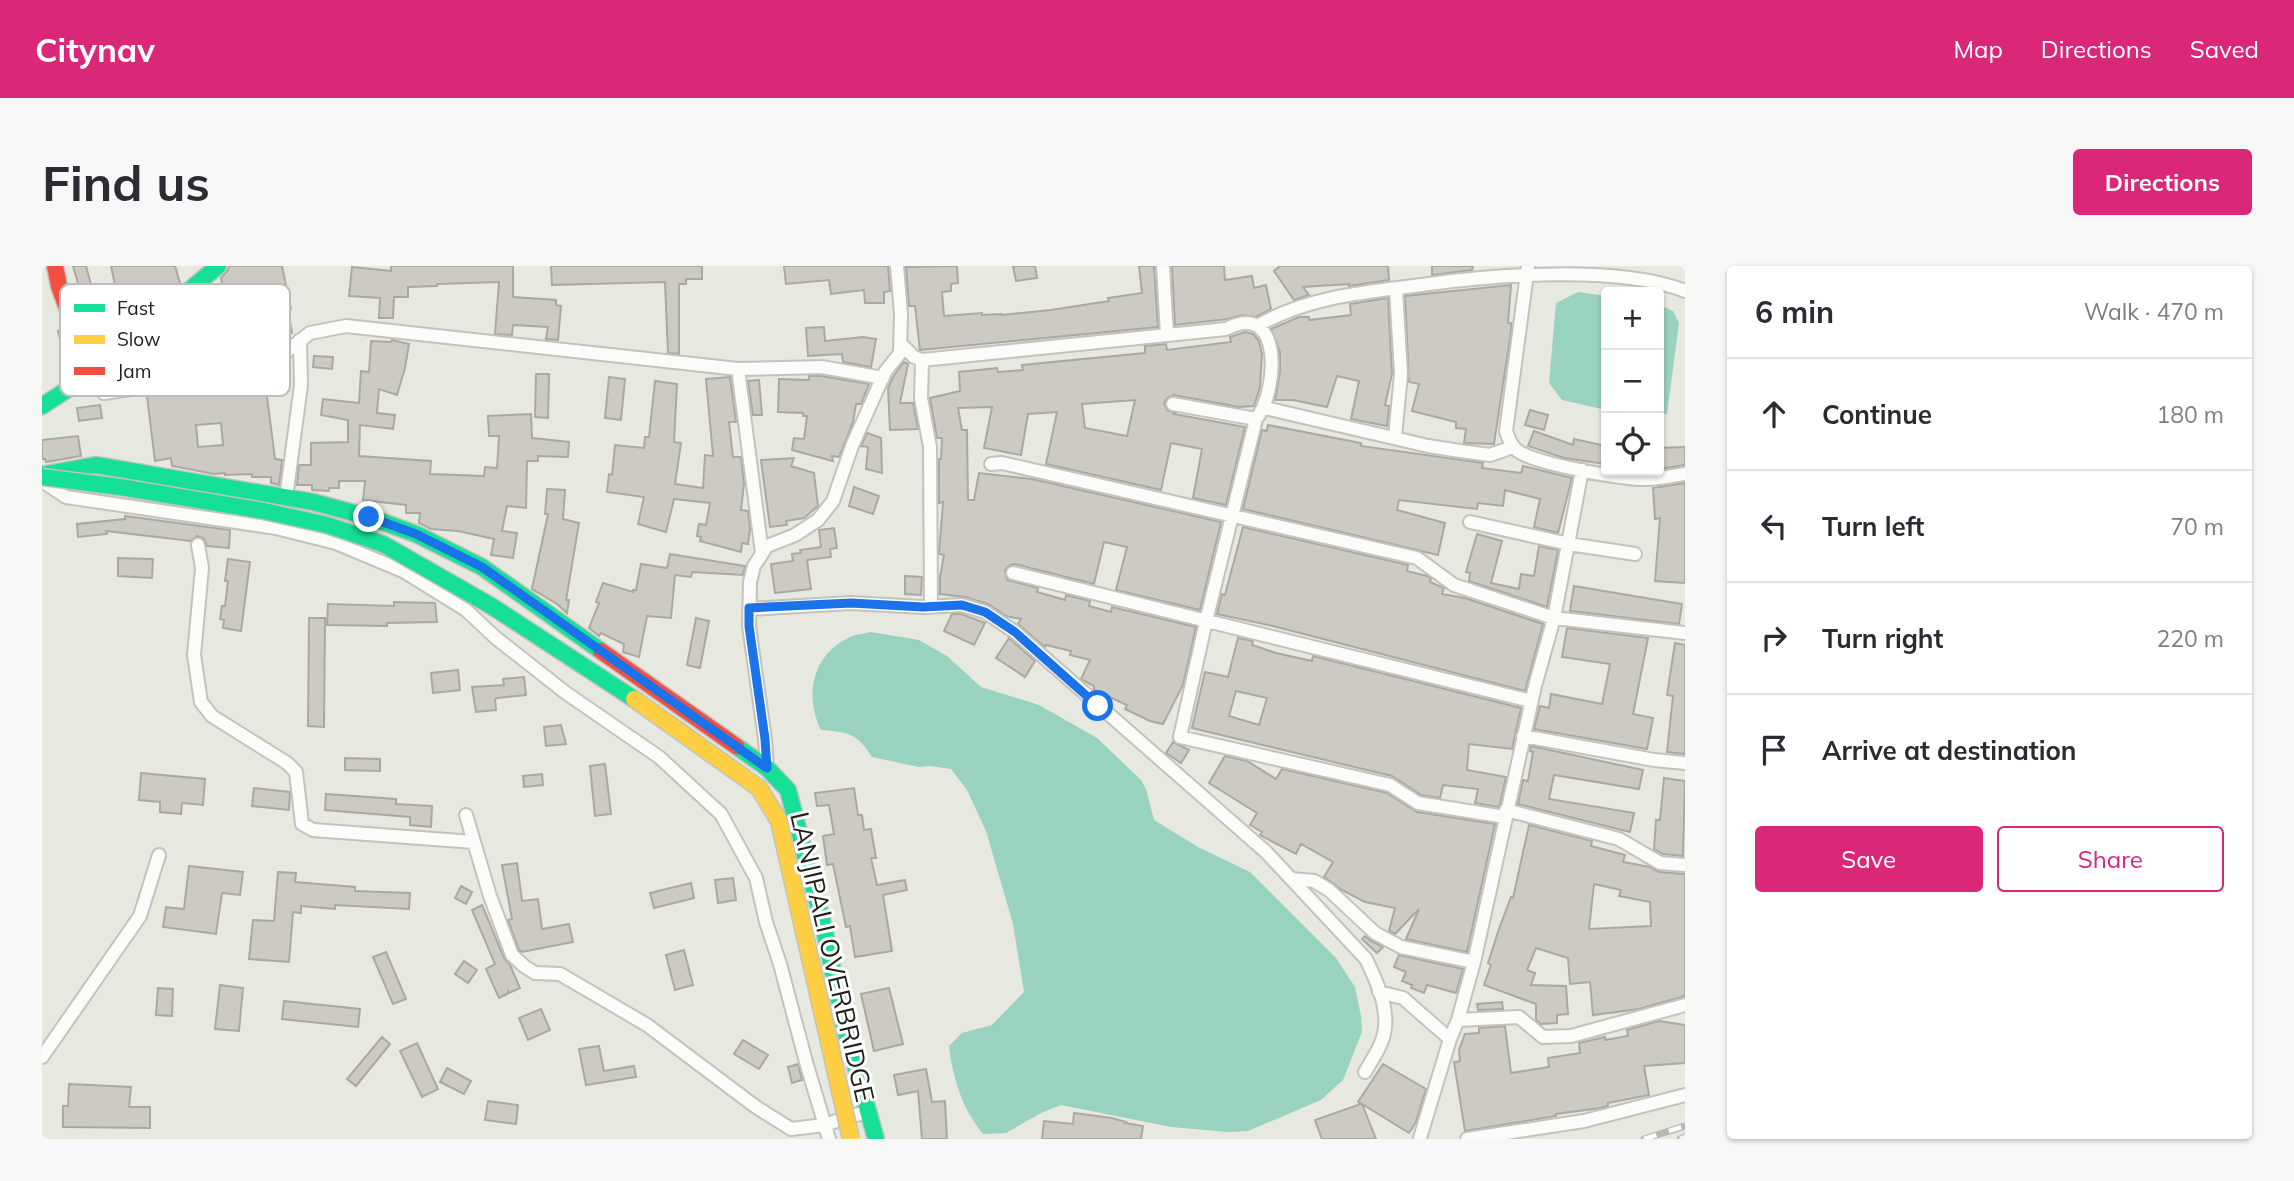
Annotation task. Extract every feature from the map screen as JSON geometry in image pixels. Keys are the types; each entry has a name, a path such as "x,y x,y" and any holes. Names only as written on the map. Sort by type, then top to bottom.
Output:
{"street":[{"path":"55,266 60,289"},
{"path":"197,284 218,266"},
{"path":"767,768 749,626 750,582 754,566 767,546 795,535 818,520 834,501 852,446 883,378 900,353 897,266"},
{"path":"1163,266 1167,335"},
{"path":"1259,325 1275,316 1333,296 1528,268 1620,271 1670,281 1685,291"},
{"path":"1528,268 1506,431 1513,447 1520,453 1582,470 1643,479 1685,474"},
{"path":"1395,437 1401,374 1396,289"},
{"path":"901,344 922,360 1226,329 1247,322 1259,325 1267,335 1271,382 1265,408 1256,419 1231,515 1180,737 1390,785 1418,803 1505,814 1619,839 1660,863 1685,865"},
{"path":"290,348 310,333 346,326 738,369 822,367 883,378"},
{"path":"286,498 301,385 300,340"},
{"path":"922,360 921,398 930,447 931,607"},
{"path":"738,369 762,553"},
{"path":"42,406 60,394"},
{"path":"1173,404 1256,419"},
{"path":"1265,408 1428,446 1490,454 1513,447"},
{"path":"991,464 1002,463 1418,558 1454,585 1554,618 1685,633"},
{"path":"42,477 96,466 313,502 416,534 482,567 767,768 788,790 799,827 846,1033 876,1139"},
{"path":"1419,1139 1474,962 1531,701 1554,618 1582,470"},
{"path":"42,477 66,497 276,528 324,540 403,571 466,610 496,638 566,693 659,757 722,814 756,878 766,922 829,1139"},
{"name":"LANJIPALI OVERBRIDGE","path":"42,477 264,511 327,525 383,544 461,587 590,669 759,788 779,821 851,1139"},
{"path":"1471,522 1569,544 1635,554"},
{"path":"198,545 202,568 194,655 201,702 212,716 296,772 302,824 313,830 474,842"},
{"path":"1013,573 1531,701"},
{"path":"749,608 851,603 931,607 962,605 985,612 1015,632 1266,852 1366,958 1380,992 1386,1017 1382,1041 1365,1072"},
{"path":"1523,736 1654,760 1685,763"},
{"path":"466,815 490,896 512,955 524,966 535,973 560,974 647,1025 756,1107 791,1129 824,1125 870,1111"},
{"path":"42,1057 140,916 159,855"},
{"path":"1291,879 1314,881 1321,885 1337,896 1375,933 1401,947 1474,962"},
{"path":"1380,992 1403,998 1450,1039"},
{"path":"1458,1020 1519,1017 1543,1037 1571,1036 1685,1005"},
{"path":"1467,1139 1584,1121 1685,1095"}],"shaded area":[{"path":"1578,292 1601,295 1601,409 1562,400 1549,383 1556,303"},
{"path":"1664,307 1673,311 1679,323 1667,414 1664,414"},
{"path":"871,632 919,640 947,656 981,687 1039,705 1097,738 1141,780 1154,820 1198,847 1250,872 1336,958 1355,987 1362,1032 1343,1080 1321,1100 1248,1131 1171,1127 1061,1105 1006,1133 983,1134 969,1114 960,1093 949,1046 962,1033 992,1025 1024,992 1013,924 986,831 967,790 951,769 919,767 872,757 862,743 851,735 821,730 813,703 815,677 820,665 837,645 852,636"}],"building":[{"path":"73,266 86,266 91,284 78,284"},
{"path":"111,266 175,266 180,283 115,284"},
{"path":"229,266 282,266 286,284 222,284 221,278"},
{"path":"391,266 513,266 513,297 556,300 556,305 561,306 558,340 546,339 548,327 513,325 512,335 495,334 499,282 408,287 408,297 394,297 393,318 379,318 380,298 349,296 352,267 391,271"},
{"path":"551,266 702,266 702,279 686,279 686,284 679,284 679,354 668,353 665,282 552,285"},
{"path":"784,266 888,266 890,291 884,292 884,303 865,303 864,290 831,294 829,280 786,284"},
{"path":"957,266 958,283 951,284 951,291 942,292 944,316 982,313 1002,315 1109,301 1108,298 1142,293 1139,266 1154,266 1158,327 920,350 915,306 909,306 906,267"},
{"path":"1013,266 1035,266 1037,278 1016,281"},
{"path":"1172,266 1224,266 1225,280 1252,276 1254,288 1266,285 1271,309 1256,317 1243,315 1175,325"},
{"path":"1280,266 1388,266 1389,280 1349,286 1303,287 1309,295 1294,300 1274,271"},
{"path":"1432,266 1473,266 1472,270 1432,275"},
{"path":"1511,285 1508,323 1511,323 1511,331 1494,444 1464,443 1466,429 1456,428 1456,422 1412,411 1419,384 1409,382 1405,296"},
{"path":"1388,298 1392,374 1385,405 1389,406 1387,426 1351,419 1359,381 1337,376 1327,407 1293,400 1275,400 1280,352 1271,329 1299,317 1309,317 1309,320 1351,315 1350,304"},
{"path":"824,327 825,341 863,337 876,339 871,367 843,362 842,354 808,356 806,328"},
{"path":"1245,332 1253,334 1259,341 1262,354 1260,387 1254,406 1239,407 1174,395 1164,403 1167,410 1176,413 1174,414 1245,427 1226,505 1193,498 1202,449 1171,443 1161,490 1046,464 1057,412 1028,414 1021,455 984,448 992,407 958,408 962,430 967,430 968,500 974,500 979,473 1032,479 1221,522 1200,610 1116,590 1127,547 1104,542 1094,584 1015,564 1005,570 1007,580 1038,588 1037,592 1065,600 1066,595 1090,601 1089,606 1111,612 1112,607 1196,627 1183,685 1163,724 1125,709 1127,705 1094,690 1094,686 1081,679 1090,660 1070,655 1071,651 1046,645 1045,647 1018,624 1021,619 1006,616 988,604 965,597 940,594 944,555 939,554 943,502 939,503 942,438 937,438 930,398 960,391 959,372 997,368 998,372 1023,370 1022,365 1145,353 1145,346 1166,344 1167,350 1231,342 1230,337","holes":["1135,400 1127,436 1085,428 1082,404"]},
{"path":"392,340 409,344 397,395 379,389 377,413 395,415 393,429 360,425 359,456 431,461 430,474 484,476 485,467 497,468 499,436 489,436 488,416 531,414 532,438 569,442 568,457 538,456 538,461 527,461 526,508 507,506 502,531 517,533 513,558 491,555 494,539 458,531 431,529 419,523 420,513 406,513 406,505 363,500 365,481 339,481 339,488 329,488 329,491 312,490 312,485 297,485 299,465 311,465 311,443 348,442 348,420 321,415 323,399 359,403 361,371 369,372 371,341"},
{"path":"314,356 333,357 332,369 313,367"},
{"path":"904,362 908,364 900,403 913,403 918,429 890,430 888,388"},
{"path":"536,374 549,374 548,418 535,417"},
{"path":"809,376 869,384 861,404 856,404 853,422 839,457 832,456 833,461 792,450 794,438 804,439 807,416 803,416 803,413 778,412 779,379 809,380"},
{"path":"609,377 625,379 621,420 605,418"},
{"path":"730,377 736,422 729,422 733,457 741,457 744,484 741,510 748,511 750,529 748,544 742,543 741,552 700,541 701,537 697,536 699,524 706,525 710,503 674,499 666,532 638,524 644,497 607,492 615,445 644,448 645,437 649,437 655,381 677,384 674,442 681,443 675,484 703,488 705,455 713,456 706,379"},
{"path":"759,380 762,415 753,415 748,381"},
{"path":"147,396 267,396 275,459 282,460 279,485 271,483 271,477 214,474 172,466 171,458 155,461","holes":["221,423 223,445 198,447 196,425"]},
{"path":"100,405 102,418 79,421 77,408"},
{"path":"1530,410 1548,415 1544,430 1525,425"},
{"path":"1268,425 1361,443 1361,446 1483,463 1482,468 1521,473 1523,466 1572,478 1558,533 1534,527 1540,499 1505,490 1503,506 1478,503 1477,509 1399,500 1397,510 1445,523 1438,555 1243,509 1262,430 1267,431"},
{"path":"1534,431 1573,445 1574,439 1601,445 1601,463 1564,458 1528,446"},
{"path":"867,433 881,438 882,473 866,469 868,447 861,446"},
{"path":"78,436 81,456 46,462 42,459 42,440"},
{"path":"1685,447 1685,465 1664,468 1664,448"},
{"path":"794,458 791,466 814,473 818,506 804,518 786,521 787,525 770,527 761,460"},
{"path":"1685,483 1685,583 1655,581 1660,518 1655,519 1653,488"},
{"path":"854,487 879,496 873,514 849,506"},
{"path":"547,489 565,490 563,519 579,523 566,600 569,600 567,613 532,589 548,514 545,514"},
{"path":"125,516 230,530 229,548 207,546 204,539 197,536 191,541 106,531 107,534 78,537 77,524 125,519"},
{"path":"1243,527 1408,565 1407,571 1427,576 1431,579 1430,582 1444,588 1442,594 1465,598 1543,624 1525,691 1217,614 1222,594 1225,595"},
{"path":"834,528 837,548 830,549 831,557 807,560 811,589 775,593 771,564 793,561 792,554 801,553 800,550 821,547 819,530"},
{"path":"1477,534 1502,541 1491,583 1519,589 1521,574 1534,576 1539,546 1558,550 1547,607 1469,581 1470,573 1466,572"},
{"path":"670,554 745,566 743,575 692,572 691,577 675,575 671,618 647,616 639,657 623,652 624,644 601,633 599,636 589,628 599,603 596,602 603,583 633,592 636,590 641,564 667,568"},
{"path":"118,558 153,559 152,578 118,576"},
{"path":"228,559 250,562 241,631 223,628 224,620 220,619 222,606 225,606"},
{"path":"905,576 922,577 921,595 905,594"},
{"path":"1574,586 1682,604 1679,624 1570,611"},
{"path":"394,602 435,603 437,622 387,623 387,626 327,625 328,604 394,606"},
{"path":"952,614 961,614 985,623 974,645 944,631"},
{"path":"309,618 325,618 324,727 308,726"},
{"path":"696,618 709,621 700,668 687,665"},
{"path":"1567,628 1648,638 1633,714 1653,718 1647,749 1534,729 1540,706 1549,708 1551,694 1602,704 1610,664 1562,657"},
{"path":"1009,638 1035,661 1025,677 996,658"},
{"path":"1238,638 1253,641 1252,645 1276,653 1312,661 1313,656 1521,708 1512,749 1469,744 1467,770 1506,777 1500,804 1498,807 1475,803 1478,789 1443,785 1440,798 1421,795 1392,776 1192,728 1205,672 1228,677","holes":["1236,691 1267,698 1259,725 1229,716"]},
{"path":"1675,643 1685,645 1685,754 1667,752 1673,696 1667,695"},
{"path":"458,670 460,690 433,693 431,673"},
{"path":"524,677 526,695 497,698 496,710 476,712 472,687 504,685 503,679"},
{"path":"561,725 566,744 546,746 544,727"},
{"path":"1173,742 1189,750 1181,763 1166,753"},
{"path":"1531,746 1643,770 1639,789 1554,775 1549,799 1634,813 1630,832 1518,804 1523,780 1528,781 1533,752 1530,751"},
{"path":"1225,756 1247,761 1276,779 1282,769 1387,793 1417,812 1495,824 1467,952 1406,939 1419,909 1395,934 1389,931 1395,908 1365,902 1342,890 1324,877 1333,862 1301,844 1296,854 1260,835 1262,832 1250,825 1257,813 1209,783"},
{"path":"345,758 380,759 380,771 345,770"},
{"path":"605,764 611,814 595,816 590,766"},
{"path":"141,773 205,779 203,805 182,803 181,814 160,812 160,802 139,800"},
{"path":"542,774 543,785 524,787 523,776"},
{"path":"1664,778 1685,781 1683,856 1663,854 1654,849"},
{"path":"254,788 290,792 289,810 252,806"},
{"path":"854,788 858,815 862,815 864,830 871,829 876,858 871,858 877,885 905,880 907,890 883,895 892,951 855,957 850,926 846,927 833,864 827,865 823,836 834,834 829,805 817,806 815,793"},
{"path":"326,794 396,799 396,804 432,806 431,827 410,825 410,817 325,810"},
{"path":"1529,825 1592,841 1591,846 1625,855 1623,862 1650,867 1659,872 1685,874 1685,996 1639,1009 1593,1015 1590,982 1570,984 1568,958 1536,948 1527,970 1535,973 1531,985 1566,986 1568,1014 1557,1015 1557,1023 1541,1024 1536,1020 1536,1004 1484,985 1499,929 1511,897 1513,898","holes":["1594,884 1621,890 1619,896 1650,902 1651,926 1589,929"]},
{"path":"517,863 522,901 538,899 542,929 569,924 573,942 522,952 519,950 508,920 512,919 502,865"},
{"path":"189,866 243,872 240,895 222,893 216,934 163,927 166,907 184,909"},
{"path":"278,872 296,873 295,882 355,887 355,891 410,893 409,909 301,906 301,913 293,912 289,962 249,959 253,920 274,921"},
{"path":"733,878 736,900 718,903 715,880"},
{"path":"691,883 694,898 654,908 650,893"},
{"path":"461,886 472,892 466,904 455,898"},
{"path":"482,905 520,988 509,993 508,991 499,998 486,969 495,964 472,910"},
{"path":"1365,936 1383,947 1377,953 1362,939"},
{"path":"684,950 693,985 675,990 666,955"},
{"path":"386,952 406,999 393,1004 373,957"},
{"path":"1399,955 1463,969 1456,993 1427,985 1424,993 1411,988 1412,985 1402,981 1406,972 1394,967"},
{"path":"464,961 477,970 468,983 455,974"},
{"path":"220,985 243,988 239,1031 215,1029"},
{"path":"158,988 173,989 172,1016 156,1015"},
{"path":"889,988 903,1044 874,1051 861,994"},
{"path":"284,1001 360,1009 358,1027 282,1019"},
{"path":"1502,1002 1503,1009 1478,1010 1477,1004"},
{"path":"541,1009 550,1030 528,1040 519,1018"},
{"path":"1659,1021 1685,1025 1685,1063 1644,1066 1649,1095 1608,1103 1608,1106 1601,1108 1465,1131 1454,1062 1460,1061 1459,1050 1465,1034 1479,1033 1479,1028 1505,1026 1511,1073 1549,1067 1548,1058 1580,1053 1579,1043 1605,1037 1605,1040 1628,1036 1627,1030"},
{"path":"382,1037 390,1044 356,1086 347,1079"},
{"path":"743,1040 768,1055 759,1069 734,1054"},
{"path":"417,1043 438,1089 422,1097 400,1051"},
{"path":"599,1046 604,1071 634,1066 636,1077 586,1085 579,1049"},
{"path":"798,1064 802,1080 792,1083 788,1067"},
{"path":"1383,1064 1426,1089 1416,1122 1409,1133 1362,1104 1376,1139 1322,1139 1315,1120 1361,1104 1358,1102"},
{"path":"447,1068 471,1081 464,1094 440,1082"},
{"path":"926,1069 932,1102 945,1101 947,1139 922,1139 918,1091 898,1095 894,1075"},
{"path":"69,1084 131,1087 129,1107 150,1107 150,1128 63,1127 63,1106 68,1106"},
{"path":"488,1101 518,1105 516,1124 485,1120"},
{"path":"1074,1113 1112,1118 1143,1126 1141,1139 1042,1139 1044,1121 1073,1124"}],"railway":[{"path":"1644,1139 1685,1126"},
{"path":"1680,1139 1685,1137"}],"traffic: fast":[{"path":"197,284 218,266"},
{"path":"42,406 60,394"},
{"path":"42,475 96,465 313,502 369,517 416,534 482,567 601,651"},
{"path":"42,477 264,511 327,525 383,544 493,607 634,699"},
{"path":"736,746 767,768 788,790 823,924 846,1033 876,1139"}],"traffic: jam":[{"path":"55,266 60,289"},
{"path":"601,651 736,746"}],"traffic: slow":[{"path":"634,699 759,788 779,821 851,1139"}],"route":[{"path":"369,517 416,534 482,567 767,768 749,608 851,603 923,607 962,605 985,612 1015,632 1098,706"}]}
